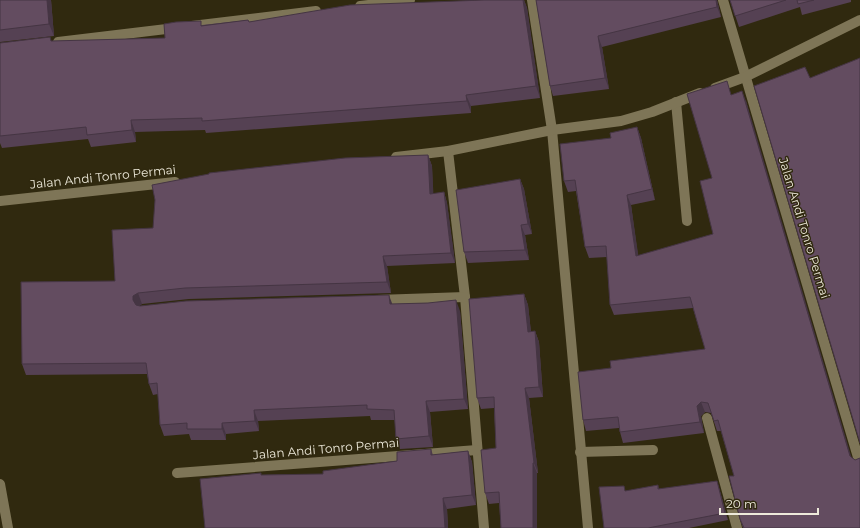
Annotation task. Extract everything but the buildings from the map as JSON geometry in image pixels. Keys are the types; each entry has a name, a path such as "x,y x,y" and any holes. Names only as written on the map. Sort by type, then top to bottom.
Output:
{"street":[{"path":"347,8 410,0"},
{"path":"532,0 552,130 588,528"},
{"name":"Jalan Andi Tonro Permai","path":"723,0 860,464"},
{"path":"47,44 323,10"},
{"path":"385,158 448,151 552,130 621,121 652,112 745,77 860,20"},
{"path":"676,102 686,220"},
{"path":"448,151 465,297 484,528"},
{"name":"Jalan Andi Tonro Permai","path":"0,201 188,180"},
{"path":"370,300 465,297"},
{"path":"707,418 737,528"},
{"name":"Jalan Andi Tonro Permai","path":"178,474 478,450"},
{"path":"580,452 653,450"},
{"path":"0,484 8,528"}]}
